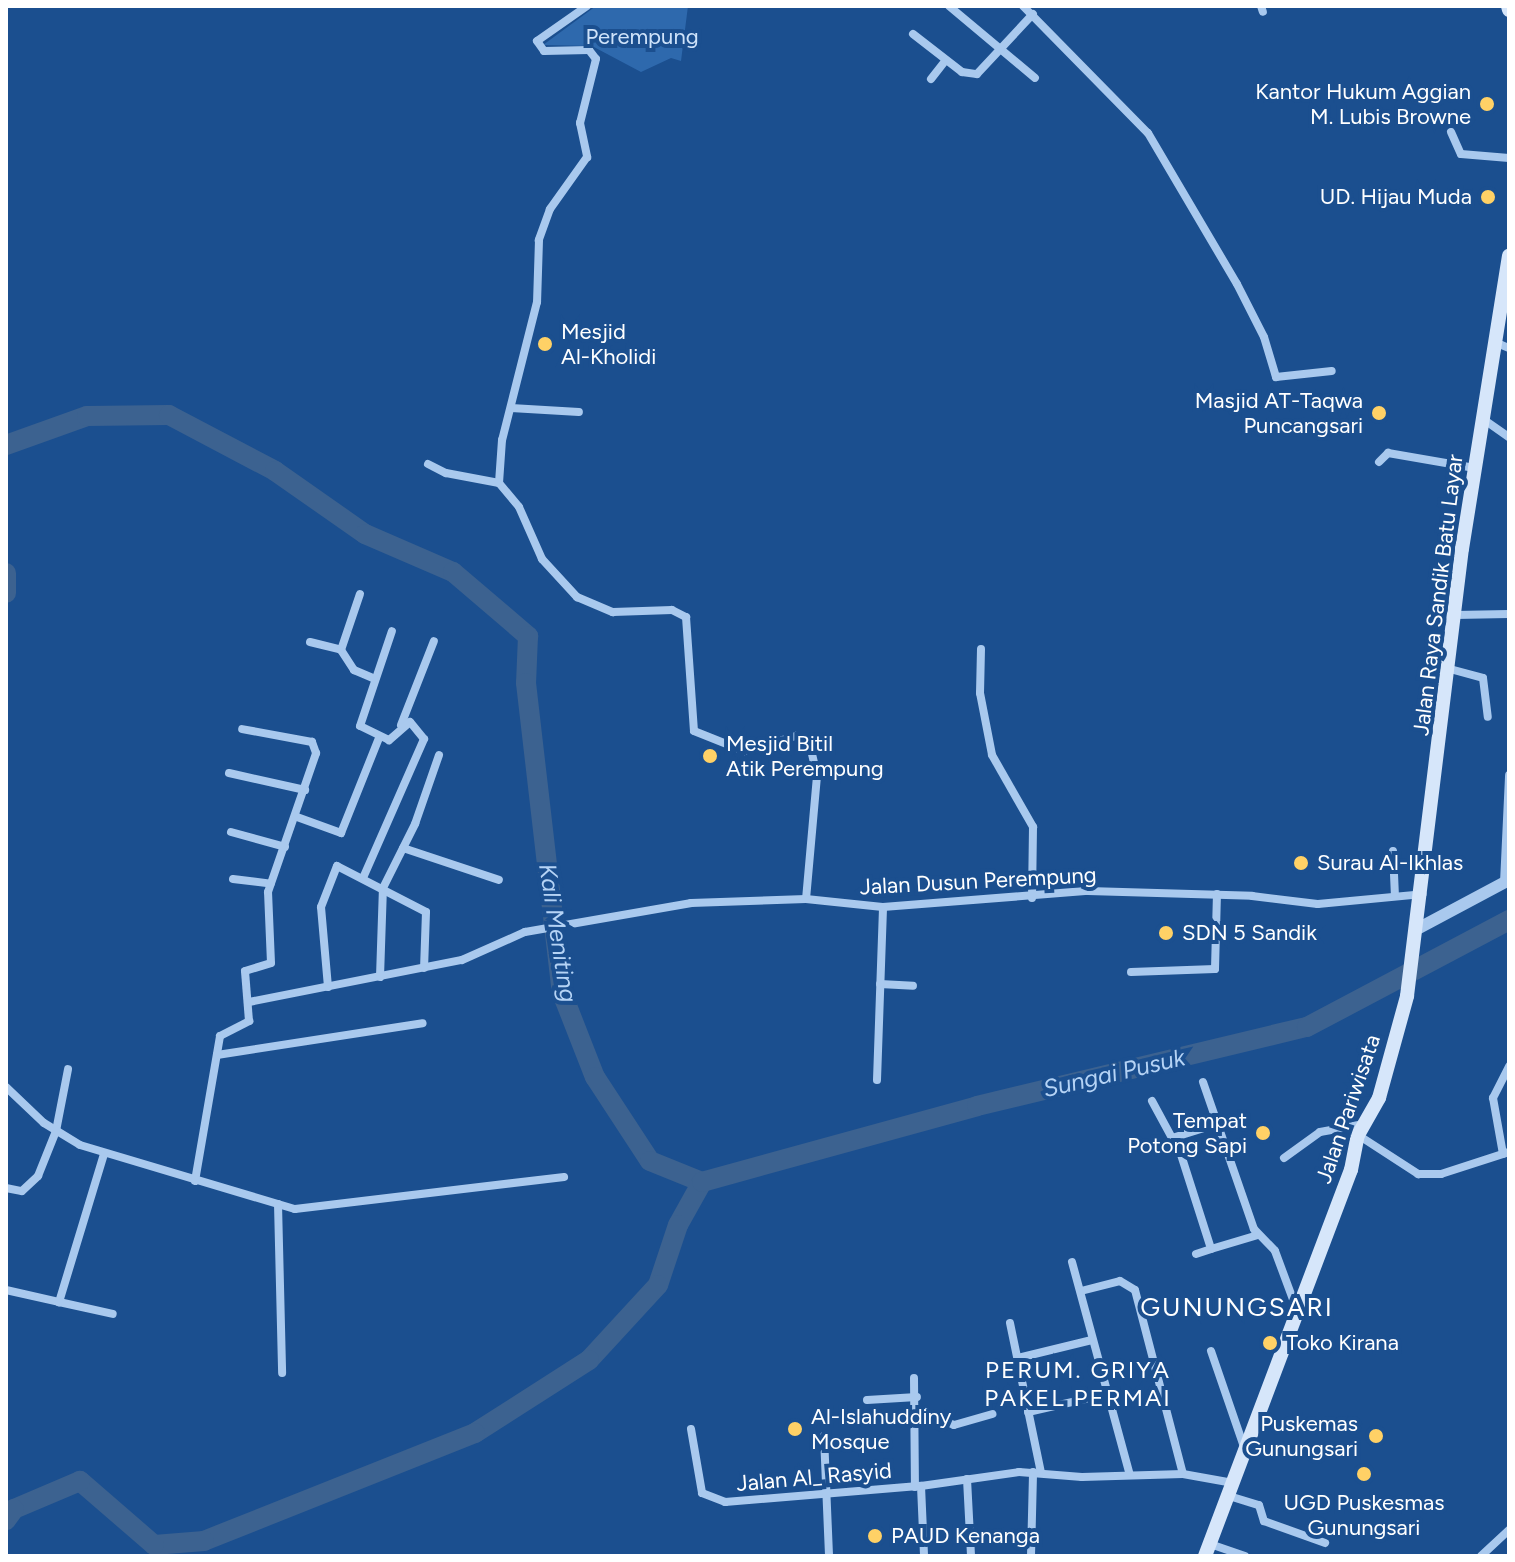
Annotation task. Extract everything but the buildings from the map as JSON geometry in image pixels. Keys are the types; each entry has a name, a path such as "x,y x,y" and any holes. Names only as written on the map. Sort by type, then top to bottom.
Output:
{"main road":[{"name":"Jalan Raya Sandik Batu Layar","path":"1417,940 1455,615 1482,419 1503,346 1509,256"},
{"name":"Jalan Pariwisata","path":"1207,1550 1351,1170 1407,996 1417,940"}],"street":[{"path":"499,483 499,455 537,302 542,229 588,154 580,123 596,62 589,50 544,51 537,41 587,6"},
{"path":"949,6 1035,78"},
{"path":"1023,6 1148,133 1237,284 1264,337 1276,377 1332,371"},
{"path":"913,34 962,72 977,74 1033,14"},
{"path":"931,79 946,60"},
{"path":"1451,132 1461,154 1509,158"},
{"path":"511,408 579,412"},
{"path":"1482,419 1509,437"},
{"path":"1379,462 1388,453 1475,468"},
{"path":"428,464 446,473 499,483 519,507 542,559 577,597 613,612 672,610 686,617 694,731 744,751 796,736 809,741 817,776 806,899"},
{"path":"341,650 360,594"},
{"path":"1455,615 1509,614"},
{"path":"392,631 360,726 379,738 393,740 434,641"},
{"path":"310,642 341,650 354,670 375,679"},
{"path":"981,649 980,693 992,755 1033,827 1032,898"},
{"path":"1450,669 1483,678 1488,717"},
{"path":"363,878 424,739 410,722 401,725"},
{"path":"195,1181 221,1033 249,1021 245,972 271,963 266,924 271,884 297,817 315,745 242,729"},
{"path":"297,817 341,833 379,738"},
{"path":"380,977 383,888 403,848 439,755"},
{"path":"229,773 305,790"},
{"path":"1417,940 1506,882 1509,775"},
{"path":"231,832 285,847"},
{"path":"403,848 499,880"},
{"path":"1393,851 1395,896"},
{"path":"328,987 321,907 332,871 339,865 426,912 424,968"},
{"path":"233,879 271,884"},
{"name":"Jalan Dusun Perempung","path":"249,1002 462,960 525,932 691,903 806,899 883,907 1032,898 1078,891 1217,894 1316,904 1424,894"},
{"path":"1131,972 1215,969 1217,894"},
{"path":"877,1080 883,907"},
{"path":"880,984 913,986"},
{"path":"217,1055 423,1023"},
{"path":"1284,1158 1320,1132 1363,1129 1418,1174 1441,1174 1506,1153 1493,1091 1509,1066"},
{"path":"6,1188 22,1191 33,1185 56,1131 68,1069"},
{"path":"1203,1082 1258,1235 1275,1251 1298,1315"},
{"path":"6,1087 56,1131 104,1154 295,1209 340,1207 564,1177"},
{"path":"1152,1101 1176,1139 1211,1249"},
{"path":"1176,1139 1217,1124"},
{"path":"59,1302 104,1154"},
{"path":"278,1204 282,1373"},
{"path":"1196,1254 1258,1235"},
{"path":"1072,1262 1129,1472"},
{"path":"1081,1291 1120,1281 1135,1290 1183,1474"},
{"path":"6,1290 113,1314"},
{"path":"1010,1323 1037,1473 1031,1556"},
{"path":"1018,1358 1092,1340"},
{"path":"1211,1351 1247,1451"},
{"path":"914,1378 924,1556"},
{"path":"1028,1412 1107,1394"},
{"path":"867,1400 917,1397"},
{"path":"918,1409 954,1425 992,1414"},
{"name":"Jalan Al_ Rasyid","path":"691,1429 706,1498 731,1502 1037,1473 1082,1477 1129,1472 1183,1474 1231,1489 1260,1506 1264,1521 1325,1543"},
{"path":"824,1436 829,1556"},
{"path":"967,1479 971,1556"},
{"path":"1481,1556 1509,1530"},
{"path":"1207,1550 1245,1556"}],"green space":[{"name":"Perempung","path":"596,6 688,6 681,61 671,58 641,72 592,46 543,45"}],"waterway":[{"name":"Kali Meniting","path":"6,445 87,416 169,415 275,471 365,534 453,572 528,636 526,683 562,993 595,1077 650,1161 702,1182 678,1225 658,1285 589,1360 475,1433 204,1541 154,1545 80,1481 14,1509 6,1520"},
{"name":"Kali Meniting","path":"6,573 6,593"},
{"name":"Sungai Pusuk","path":"702,1182 977,1106 1307,1027 1509,920"}],"place":[{"name":"Kantor Hukum Aggian M. Lubis Browne","path":"1487,104"},
{"name":"UD. Hijau Muda","path":"1488,197"},
{"name":"Mesjid Al-Kholidi","path":"545,344"},
{"name":"Masjid AT-Taqwa Puncangsari","path":"1379,413"},
{"name":"Mesjid Bitil Atik Perempung","path":"710,756"},
{"name":"Surau Al-Ikhlas","path":"1301,863"},
{"name":"SDN 5 Sandik","path":"1166,933"},
{"name":"Tempat Potong Sapi","path":"1263,1133"},
{"name":"Toko Kirana","path":"1270,1343"},
{"name":"Al-Islahuddiny Mosque","path":"795,1429"},
{"name":"Puskemas Gunungsari","path":"1376,1436"},
{"name":"UGD Puskesmas Gunungsari","path":"1364,1474"},
{"name":"PAUD Kenanga","path":"875,1536"}],"district":[{"name":"GUNUNGSARI","path":"1237,1308"},
{"name":"PERUM. GRIYA PAKEL PERMAI","path":"1078,1384"}]}
